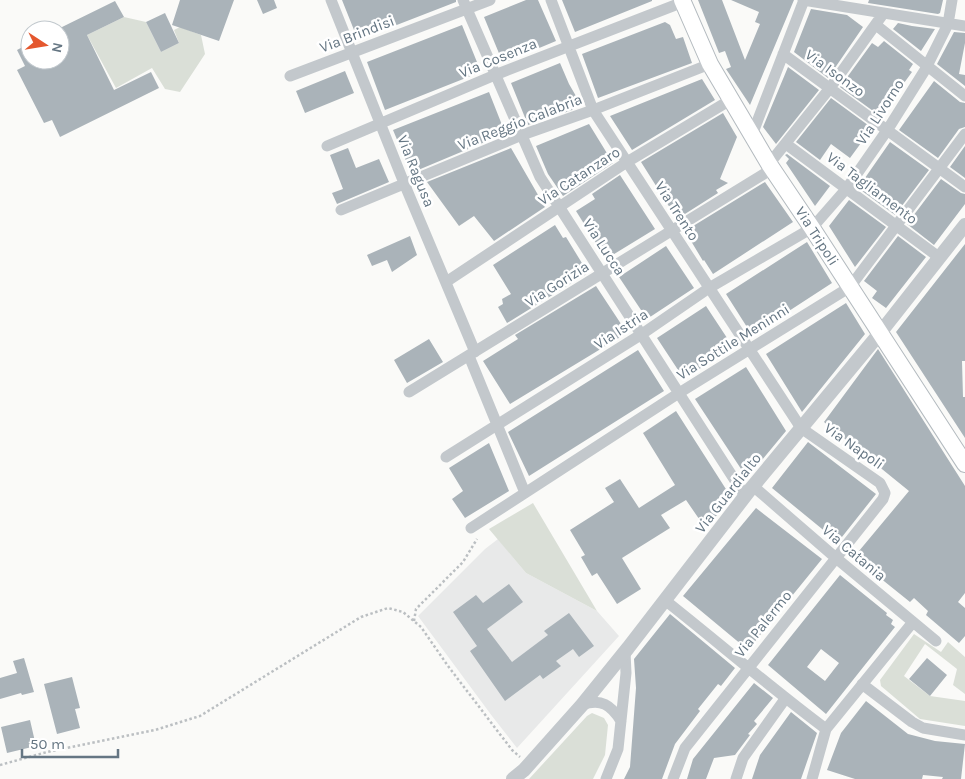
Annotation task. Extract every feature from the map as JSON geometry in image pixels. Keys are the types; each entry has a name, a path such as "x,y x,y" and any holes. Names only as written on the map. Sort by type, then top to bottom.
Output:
{"main road":[{"name":"Via Tripoli","path":"683,1 710,64 770,167 812,228 965,464"}],"street":[{"name":"Via Ragusa","path":"331,0 404,184 446,282 496,425 525,492"},
{"name":"Via Brindisi","path":"290,76 465,4 490,0"},
{"name":"Via Trento","path":"551,0 593,110 801,428"},
{"path":"752,135 803,0 965,26"},
{"name":"Via Livorno","path":"812,228 847,188 888,129 927,67 948,24 952,0"},
{"name":"Via Cosenza","path":"327,146 568,45 683,1"},
{"name":"Via Lucca","path":"465,4 540,177 679,393 749,491"},
{"name":"Via Gorizia","path":"408,392 672,230 770,167 884,14"},
{"path":"876,25 965,96"},
{"name":"Via Isonzo","path":"783,54 965,187"},
{"name":"Via Reggio Calabria","path":"341,210 522,135 593,110 710,64"},
{"name":"Via Catanzaro","path":"446,282 627,162 732,99"},
{"name":"Via Sottile Meninni","path":"471,528 679,393 850,287 965,134"},
{"name":"Via Tagliamento","path":"786,144 940,258"},
{"name":"Via Guardialto","path":"513,779 582,705 666,601 749,491 880,334 965,225"},
{"name":"Via Istria","path":"446,457 642,334 710,288 812,228"},
{"name":"Via Napoli","path":"801,428 880,483 885,493"},
{"name":"Via Catania","path":"749,491 836,558 936,641"},
{"name":"Via Palermo","path":"672,779 685,748 748,666 884,499 885,493"},
{"path":"666,601 826,729"},
{"path":"814,778 826,729 913,622"},
{"path":"606,779 618,749 626,673 625,652"},
{"path":"862,684 912,722 923,728 965,735"},
{"path":"736,779 744,758 785,698"},
{"path":"582,705 590,702 606,704 615,711 621,721"}],"path":[{"path":"414,621 416,610 463,562 474,542 483,533 486,518"},
{"path":"0,765 47,752 155,730 200,716 361,617 388,608 403,612 421,627 512,750 528,765"}],"shaded area":[{"path":"124,17 146,22 161,52 179,43 174,30 180,27 201,35 205,54 180,92 165,89 152,68 116,88 87,35"},
{"path":"533,503 597,611 526,573 489,529"},
{"path":"498,539 526,573 597,611 619,636 517,748 418,616 485,549"},
{"path":"914,634 941,652 948,642 965,657 965,694 953,685 957,669 925,644 904,676 930,696 965,701 965,726 920,719 881,686 880,680"},
{"path":"592,713 604,718 608,725 605,755 593,779 529,779 587,716"}],"building":[{"path":"180,0 234,0 219,41 172,25"},
{"path":"257,0 274,0 277,8 263,14"},
{"path":"342,0 456,0 456,2 358,40"},
{"path":"526,0 538,0 556,41 503,63 484,17"},
{"path":"562,0 652,0 652,1 575,32"},
{"path":"698,0 722,0 745,60 760,24 755,22 759,12 731,0 794,0 750,105 726,69 731,67 725,51 719,53"},
{"path":"869,0 943,0 940,13 938,14 868,3"},
{"path":"115,1 124,17 87,35 114,90 151,72 159,88 60,137 52,120 44,123 17,70 70,70 70,23"},
{"path":"811,9 847,15 863,27 828,78 794,52"},
{"path":"165,13 179,43 161,52 146,22"},
{"path":"665,22 670,25 676,39 683,37 692,63 598,98 582,54"},
{"path":"898,23 935,29 921,51 893,29"},
{"path":"462,25 481,72 385,110 367,62"},
{"path":"954,32 965,33 959,74 965,75 965,86 937,64"},
{"path":"884,41 913,64 909,70 912,72 880,116 840,87 872,43 878,47"},
{"path":"560,63 580,103 572,110 528,125 511,83"},
{"path":"788,67 819,90 776,144 763,127"},
{"path":"345,71 354,93 305,113 296,91"},
{"path":"702,79 715,100 632,150 610,116"},
{"path":"934,81 960,102 965,103 965,127 959,129 938,158 899,130"},
{"path":"489,92 504,134 411,173 393,130"},
{"path":"831,98 872,128 850,158 831,144 820,160 796,142"},
{"path":"723,113 737,137 720,179 728,183 716,190 718,193 677,219 641,162"},
{"path":"589,124 613,163 563,196 548,174 536,146"},
{"path":"890,142 929,170 895,215 858,188"},
{"path":"965,146 965,178 950,167"},
{"path":"348,148 356,168 379,159 389,182 337,204 332,193 343,189 330,155"},
{"path":"511,148 545,207 494,241 474,216 459,226 427,182"},
{"path":"787,154 830,186 815,206 786,163 789,159 785,155"},
{"path":"620,175 655,229 606,259 576,211 595,199 592,194"},
{"path":"941,179 965,194 965,204 934,245 907,224"},
{"path":"765,182 793,222 713,274 685,231"},
{"path":"849,200 886,227 855,267 829,226"},
{"path":"555,225 563,238 566,237 588,273 507,323 498,307 503,304 502,299 511,294 493,265"},
{"path":"410,236 417,255 392,272 387,260 372,266 367,255"},
{"path":"898,236 926,257 886,308 872,298 877,291 864,281"},
{"path":"807,242 832,283 752,335 726,294"},
{"path":"965,244 965,361 962,361 963,397 965,397 965,438 896,332"},
{"path":"666,246 694,288 647,319 619,277"},
{"path":"596,286 627,333 510,404 483,361 518,339 515,335"},
{"path":"846,303 865,334 802,412 766,354"},
{"path":"706,306 733,347 684,379 657,338"},
{"path":"429,339 443,362 407,383 394,360"},
{"path":"878,349 965,486 965,593 958,602 965,608 965,636 959,643 926,615 928,611 914,598 910,602 854,557 909,491 824,422"},
{"path":"638,350 664,391 529,476 508,432"},
{"path":"746,367 786,431 747,478 695,399"},
{"path":"676,411 731,497 706,529 686,500 661,515 670,528 622,558 641,589 617,604 597,573 592,576 581,557 585,555 570,530 614,502 605,488 620,479 639,508 675,485 643,433"},
{"path":"808,442 876,494 838,542 772,488"},
{"path":"489,443 509,491 465,518 452,499 463,491 449,468"},
{"path":"756,508 822,559 748,650 683,596"},
{"path":"840,575 893,620 891,624 895,627 826,714 768,665","holes":["821,649 839,663 825,681 807,667"]},
{"path":"509,584 523,602 487,629 512,662 548,635 544,631 569,613 594,646 579,657 573,649 556,661 561,666 543,679 540,675 505,701 470,651 477,646 453,612 476,595 483,603"},
{"path":"670,614 735,668 721,686 718,684 698,709 700,711 675,744 662,779 624,779 630,767 636,688 634,659"},
{"path":"24,658 34,692 22,695 21,693 0,699 0,678 17,673 13,661"},
{"path":"927,658 947,675 930,696 909,679"},
{"path":"72,677 80,708 75,709 80,728 57,734 44,684"},
{"path":"754,683 773,698 754,721 757,724 748,734 750,735 735,755 714,758 706,779 687,779 693,759"},
{"path":"866,701 908,734 935,741 965,744 961,779 942,779 943,777 923,775 922,779 855,779 827,770 841,733"},
{"path":"791,712 817,733 801,779 752,779 760,755"},
{"path":"30,720 36,746 7,753 1,727"}]}
